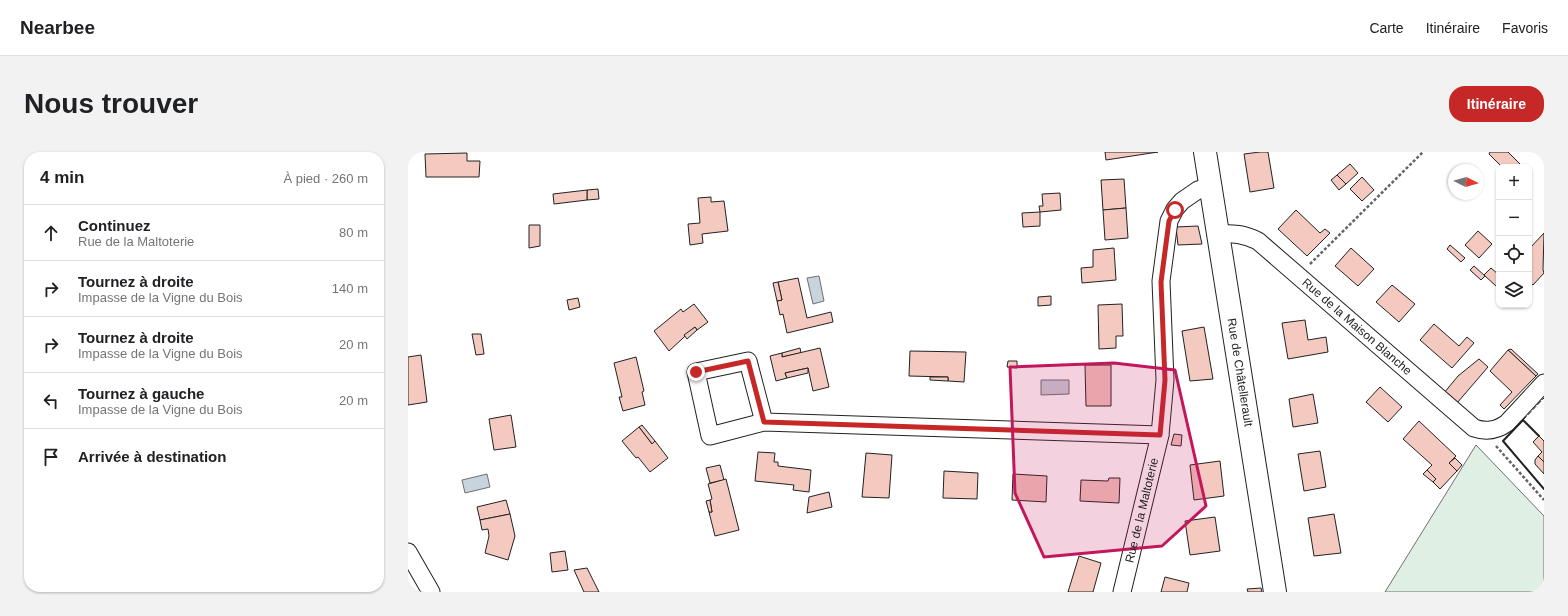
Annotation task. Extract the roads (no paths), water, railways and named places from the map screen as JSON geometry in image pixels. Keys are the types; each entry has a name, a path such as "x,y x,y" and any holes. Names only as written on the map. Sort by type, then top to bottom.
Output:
{"main road":[{"name":"Rue de Châtellerault","path":"1205,152 1275,592"}],"street":[{"name":"Rue de la Maltoterie","path":"1122,592 1160,435 1165,380 1161,282 1169,221 1182,200 1198,190 1210,187"},
{"name":"Rue de la Maison Blanche","path":"1218,234 1236,233 1247,235 1258,241 1474,428 1482,430 1500,428 1507,423 1544,383"},
{"path":"764,422 748,361 696,372 710,436 764,422 1160,435"},
{"path":"408,552 430,592"}]}
